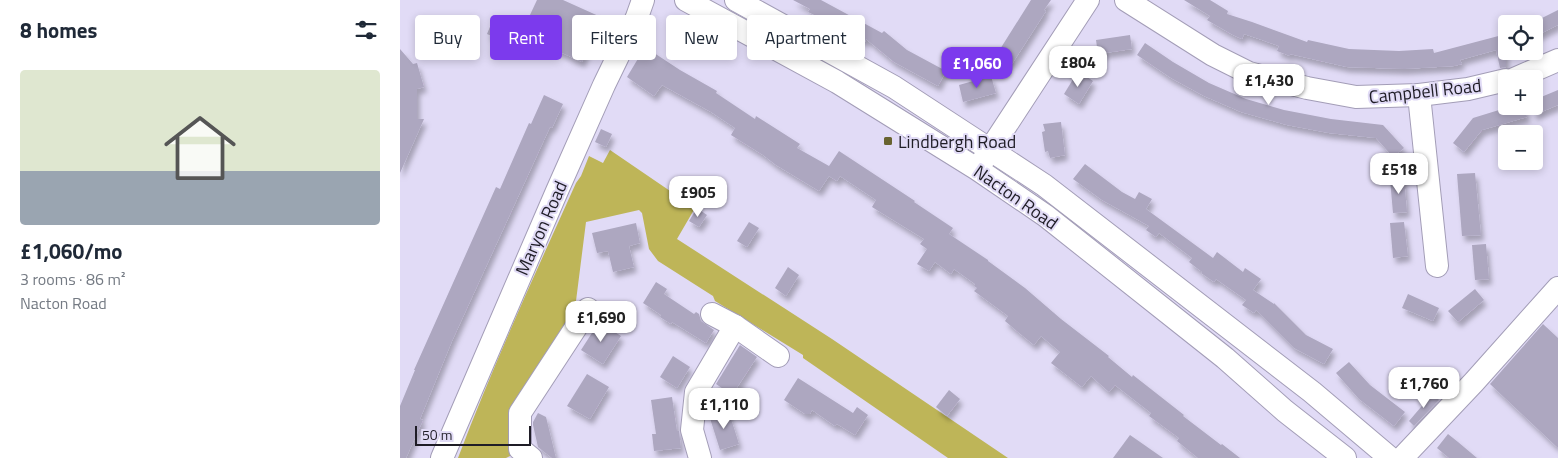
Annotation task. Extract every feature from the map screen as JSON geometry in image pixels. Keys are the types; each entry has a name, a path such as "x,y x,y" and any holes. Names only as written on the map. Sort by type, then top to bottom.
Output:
{"street":[{"name":"Maryon Road","path":"442,458 557,191 604,85 637,17 643,0"},
{"name":"Nacton Road","path":"686,0 838,82 977,169 1046,216 1225,358 1285,411 1345,458"},
{"name":"Nacton Road","path":"736,0 894,88 1044,185 1312,392 1390,458"},
{"path":"977,169 1088,0"},
{"name":"Campbell Road","path":"1126,0 1213,55 1249,73 1307,88 1356,97 1419,95 1468,89 1498,82"},
{"path":"1535,70 1558,60"},
{"path":"1419,95 1437,266"},
{"path":"1402,458 1474,382 1558,288"},
{"path":"532,458 520,449 520,413 588,309"},
{"path":"712,314 735,326 778,356"},
{"path":"700,458 692,430 696,392 735,326"},
{"path":"1225,358 1240,336"}],"shaded area":[{"path":"610,150 695,208 677,239 832,339 1008,458 948,458 803,358 803,355 715,301 713,296 658,261 649,249 642,213 639,210 586,222 576,301 578,305 514,454 506,458 458,458 485,389 589,156 603,163"}],"building":[{"path":"537,0 563,0 596,15 572,15 572,57 562,53 562,15 530,15"},
{"path":"793,0 821,0 849,15 814,15 808,12 810,9"},
{"path":"1031,0 1051,0 1012,64 997,54"},
{"path":"1184,0 1210,0 1228,11 1227,14 1307,42 1308,40 1349,49 1399,51 1433,49 1434,53 1498,36 1498,59 1496,50 1460,60 1462,64 1454,66 1404,69 1347,67 1290,54 1290,56 1277,51 1279,46 1244,34 1242,39 1207,20 1210,16"},
{"path":"1558,10 1558,25 1543,32 1543,18"},
{"path":"865,24 882,33 884,31 907,50 946,71 938,86 894,62 866,39 865,42"},
{"path":"1130,35 1132,49 1098,54 1096,40"},
{"path":"1145,43 1209,83 1246,99 1284,110 1331,119 1383,125 1404,148 1393,157 1376,138 1329,133 1287,125 1241,112 1204,96 1171,78 1137,55"},
{"path":"400,49 413,64 417,63 424,87 417,89 417,119 424,119 400,173"},
{"path":"656,54 717,91 716,93 755,119 756,116 800,144 797,148 829,166 839,151 953,228 949,234 1025,288 1132,377 1133,375 1183,416 1240,458 1198,458 1177,441 1179,438 1149,416 1151,413 1115,385 1109,392 1091,376 1082,387 1051,363 1060,352 1041,336 1034,345 1005,321 1008,316 974,291 977,288 974,286 975,284 954,269 951,274 935,262 929,271 917,264 927,249 920,244 924,239 872,207 876,200 840,176 837,181 829,176 819,191 731,135 735,128 711,112 662,85 654,96 627,77 637,60 656,60"},
{"path":"1498,60 1506,60 1506,67 1500,68"},
{"path":"1078,71 1093,81 1079,104 1064,94"},
{"path":"991,76 996,93 963,102 959,85"},
{"path":"1558,90 1558,105 1543,111 1543,96"},
{"path":"544,95 563,104 552,128 550,127 452,341 420,419 423,420 406,458 400,458 400,406 414,370 496,187 500,189 529,123 531,124"},
{"path":"1498,110 1498,115 1526,115 1527,117 1482,130 1464,152 1453,143 1473,118"},
{"path":"1061,122 1065,155 1050,158 1048,151 1045,152 1042,132 1045,131 1043,124"},
{"path":"601,129 612,134 606,147 595,142"},
{"path":"1085,164 1122,192 1135,199 1139,192 1152,199 1146,209 1213,258 1217,252 1243,272 1245,268 1261,279 1253,290 1274,303 1306,335 1333,349 1324,364 1294,348 1256,310 1254,313 1242,305 1246,300 1216,279 1214,282 1201,273 1189,262 1192,258 1159,233 1156,237 1146,230 1149,226 1102,200 1073,179"},
{"path":"1475,173 1481,235 1462,236 1457,174"},
{"path":"1404,177 1407,212 1393,213 1390,179"},
{"path":"697,208 707,215 699,227 689,221"},
{"path":"749,222 759,228 747,247 737,241"},
{"path":"1404,222 1408,256 1393,258 1390,223"},
{"path":"636,223 640,243 629,246 634,267 613,272 608,251 597,253 592,233"},
{"path":"1486,244 1489,279 1475,280 1472,245"},
{"path":"788,267 799,275 786,296 775,288"},
{"path":"656,282 667,289 664,294 694,314 696,312 699,314 701,321 714,330 706,343 672,322 671,324 643,303"},
{"path":"1475,289 1484,300 1458,322 1448,311"},
{"path":"1408,294 1439,308 1433,321 1402,308"},
{"path":"599,322 621,336 603,364 581,350"},
{"path":"1543,324 1558,338 1558,448 1490,384"},
{"path":"740,345 757,357 732,395 716,384"},
{"path":"673,356 690,367 677,388 660,377"},
{"path":"1349,362 1370,385 1405,412 1394,426 1359,399 1336,373"},
{"path":"587,374 609,387 590,419 567,406"},
{"path":"798,378 853,413 857,407 868,415 855,435 837,424 835,426 812,410 810,414 805,414 784,400"},
{"path":"949,390 960,399 947,416 936,407"},
{"path":"1433,393 1439,400 1414,426 1409,421"},
{"path":"672,397 681,448 654,451 652,434 656,434 651,400"},
{"path":"728,409 739,444 720,450 709,415"},
{"path":"538,413 546,417 556,458 552,458 538,447 533,422"},
{"path":"1448,434 1477,458 1449,458 1437,448"},
{"path":"1130,435 1163,458 1113,458"}],"place":[{"name":"Lindbergh Road","path":"888,141"}]}
